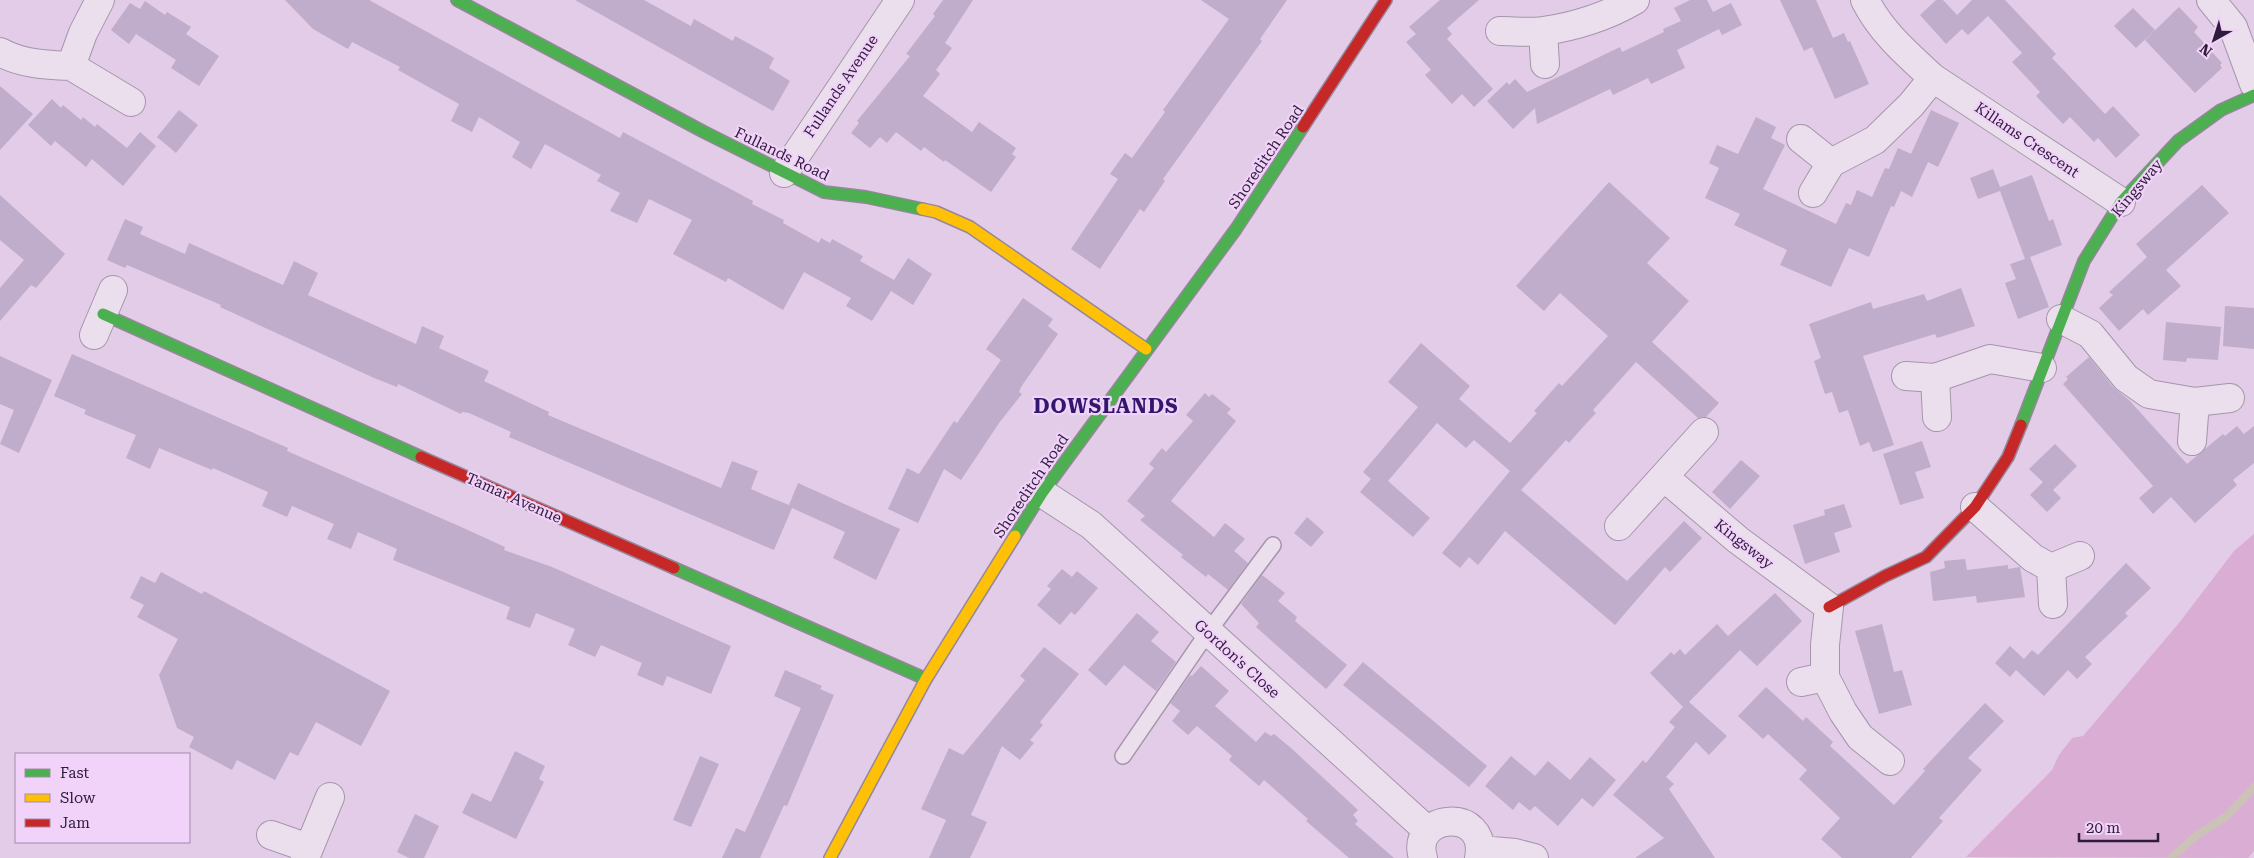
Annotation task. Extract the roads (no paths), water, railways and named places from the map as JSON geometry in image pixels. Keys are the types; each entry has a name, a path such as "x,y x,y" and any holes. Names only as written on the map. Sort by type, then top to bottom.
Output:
{"street":[{"path":"71,66 83,34 100,0"},
{"name":"Fullands Road","path":"456,0 784,174 824,192 866,197 936,212 970,227 1146,349"},
{"name":"Fullands Avenue","path":"784,174 900,0"},
{"name":"Shoreditch Road","path":"830,858 926,679 1042,493 1236,229 1386,0"},
{"path":"1500,31 1543,31 1591,19 1617,10 1635,0"},
{"name":"Killams Crescent","path":"1865,0 1875,19 1900,48 1933,78 2121,202"},
{"path":"2211,0 2233,27 2254,84"},
{"path":"1543,31 1545,64"},
{"path":"0,52 13,59 42,65 71,66 131,102"},
{"path":"1813,193 1831,163 1875,140 1911,105 1933,78"},
{"name":"Kingsway","path":"1664,477 1738,540 1829,607 1885,576 1926,557 1975,507 2008,457 2084,261 2121,202 2178,141 2221,110 2254,95"},
{"path":"1801,139 1831,163"},
{"name":"Tamar Avenue","path":"104,313 347,424 926,679"},
{"path":"2061,319 2090,334 2126,378 2150,394 2195,402 2230,398"},
{"path":"1906,376 1935,378 1990,359 2042,368"},
{"path":"1935,378 1937,417"},
{"path":"2192,441 2195,402"},
{"path":"1619,526 1704,432"},
{"name":"Gordon's Close","path":"1042,493 1091,526 1428,831"},
{"path":"1975,507 2032,558 2051,568"},
{"path":"2051,568 2080,556"},
{"path":"2051,568 2053,604"},
{"path":"1829,607 1825,645 1813,679 1843,712 1860,737 1890,761"},
{"path":"271,836 306,853 330,797"},
{"path":"1423,858 1423,841 1428,831 1437,824 1449,820 1461,822 1471,828 1478,838 1479,854 1515,853 1534,858"}],"lane":[{"path":"1123,756 1208,632 1273,545"}],"waterway":[{"path":"2171,858 2197,835 2227,816 2254,787"}],"district":[{"name":"DOWSLANDS","path":"1106,406"}]}
